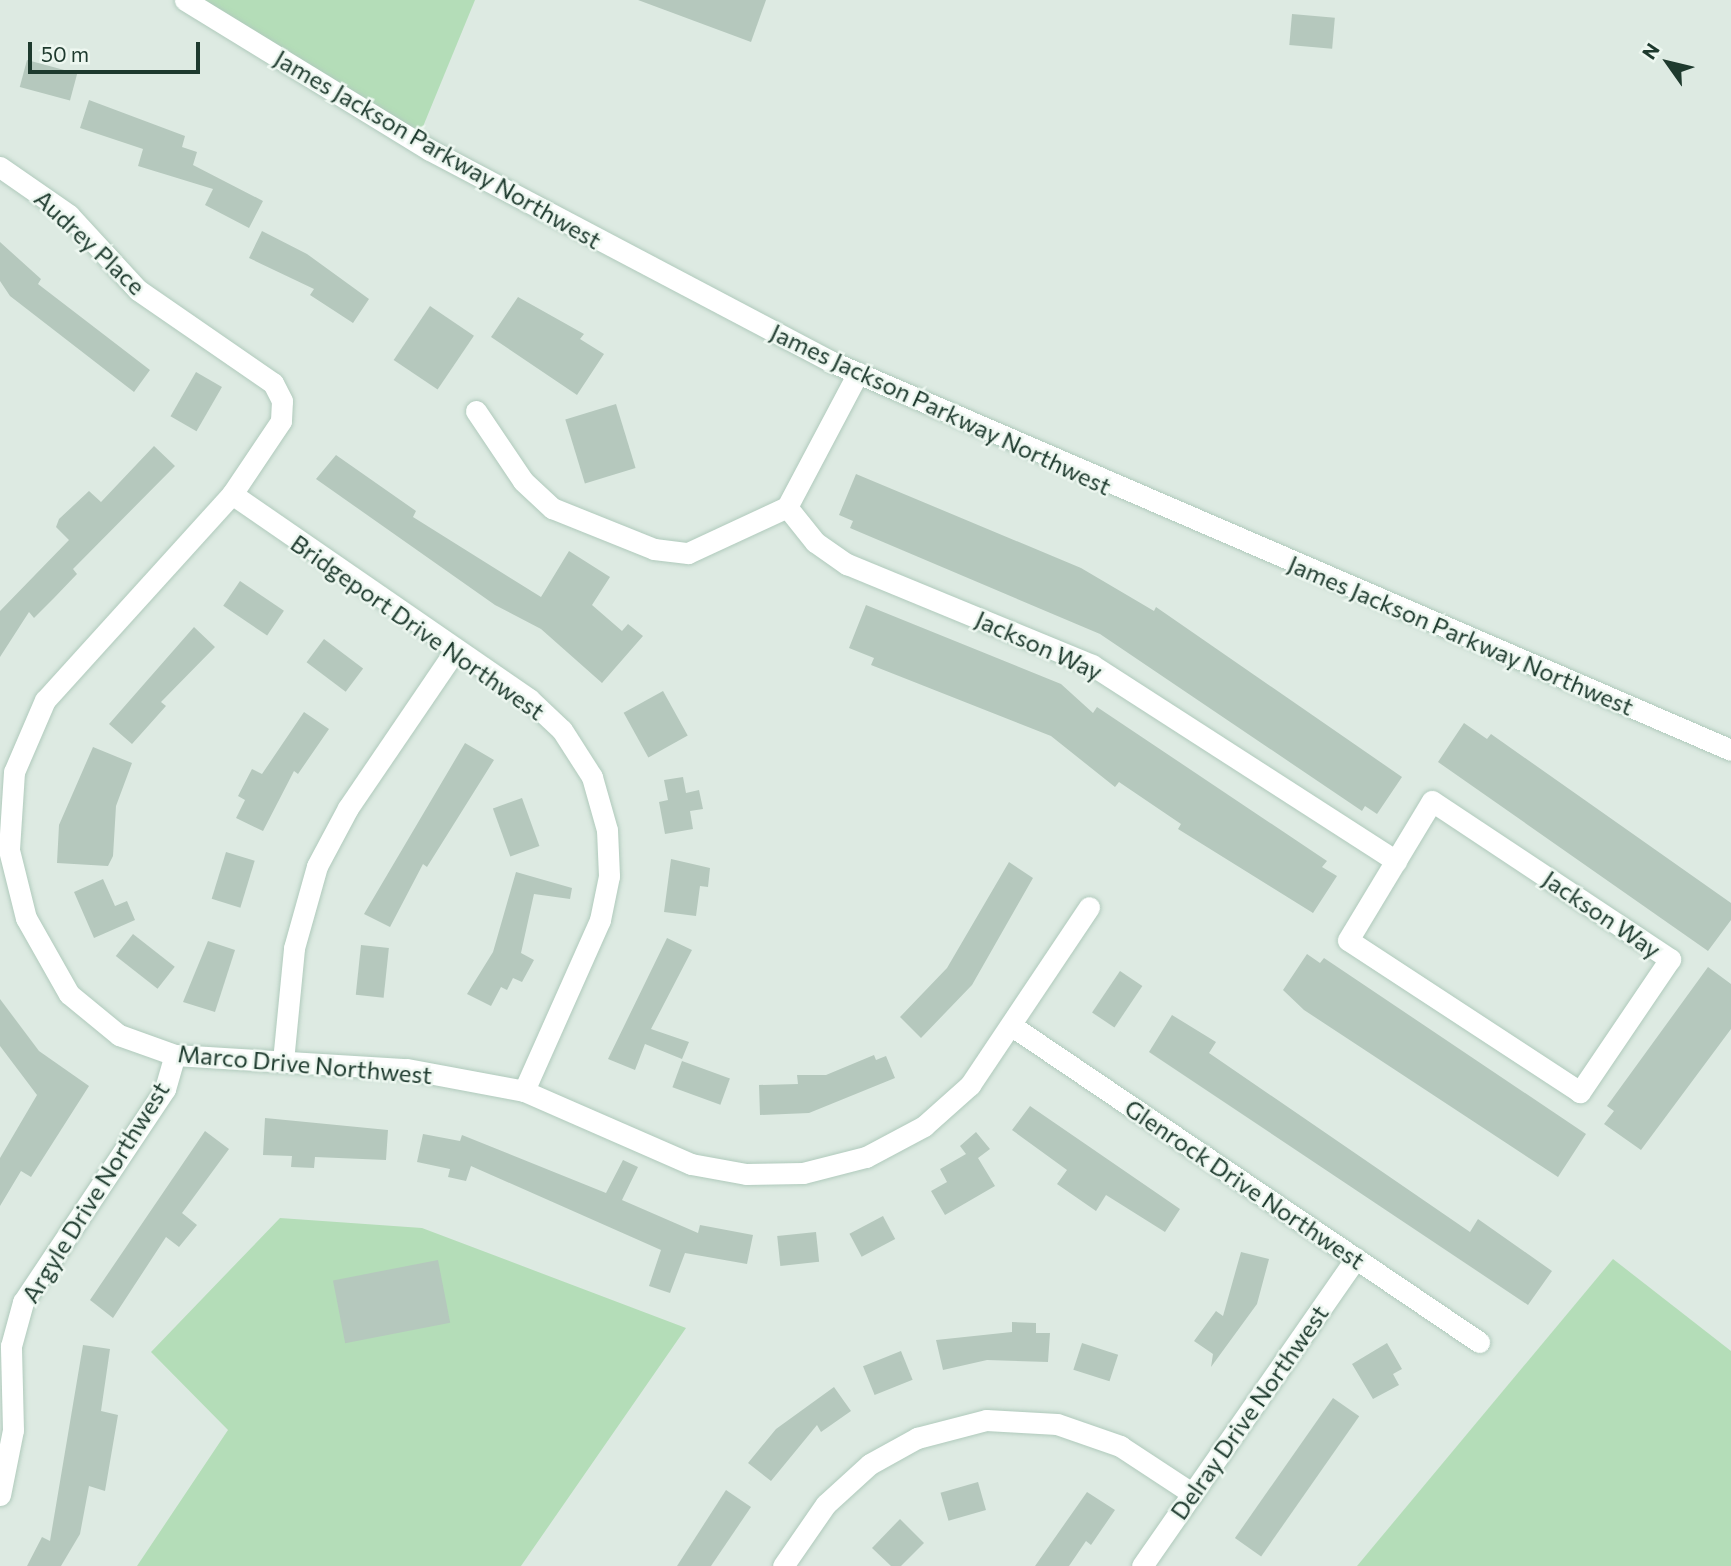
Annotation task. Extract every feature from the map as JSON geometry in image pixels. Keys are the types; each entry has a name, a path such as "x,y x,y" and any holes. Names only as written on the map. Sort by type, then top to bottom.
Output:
{"street":[{"name":"James Jackson Parkway Northwest","path":"186,0 500,188 858,373 1731,750"},
{"name":"Audrey Place","path":"0,167 69,215 138,290 213,342"},
{"name":"Marco Drive Northwest","path":"213,342 272,383 282,401 281,421 232,494 45,700 15,772 4,850 26,918 69,993 118,1035 175,1055 407,1069 524,1091 691,1164 746,1174 803,1173 866,1157 924,1126 970,1085 1012,1026 1089,907"},
{"path":"476,411 523,481 552,508 654,549 688,553 712,547 787,508 858,373"},
{"name":"Bridgeport Drive Northwest","path":"232,494 456,649 562,730 592,777 607,830 609,876 600,920 524,1091"},
{"name":"Jackson Way","path":"787,508 815,542 847,564 1092,665 1396,861"},
{"path":"283,1061 294,948 317,866 348,808 456,649"},
{"name":"Jackson Way","path":"1432,801 1670,959 1580,1092 1348,940 1396,861 1432,801"},
{"name":"Glenrock Drive Northwest","path":"1012,1026 1479,1342"},
{"name":"Argyle Drive Northwest","path":"0,1495 13,1430 11,1346 23,1302 164,1089 175,1055"},
{"name":"Delray Drive Northwest","path":"1142,1566 1356,1258"},
{"path":"783,1566 826,1504 870,1464 917,1438 986,1420 1057,1424 1120,1446 1193,1493"}],"green space":[{"path":"199,0 475,0 415,146"},
{"path":"280,1218 422,1228 686,1328 521,1566 137,1566 228,1430 151,1352"},
{"path":"1613,1259 1731,1351 1731,1566 1357,1566"}],"building":[{"path":"638,0 766,0 751,42"},
{"path":"1292,14 1335,18 1332,49 1289,45"},
{"path":"27,60 77,73 70,101 20,87"},
{"path":"89,100 185,136 182,147 197,152 193,165 263,201 249,228 205,205 213,189 138,166 143,149 80,128"},
{"path":"262,231 307,254 369,299 353,323 310,295 314,289 249,258"},
{"path":"0,242 41,279 38,284 150,370 134,392 10,296 0,281"},
{"path":"518,297 584,334 580,339 604,354 577,395 491,337"},
{"path":"430,306 474,336 438,390 394,360"},
{"path":"196,372 222,387 196,431 170,416"},
{"path":"616,404 636,468 585,484 565,419"},
{"path":"154,446 175,466 73,569 77,574 34,618 29,612 0,657 0,611 69,540 56,527 59,519 89,491 101,502"},
{"path":"336,455 416,511 413,517 541,597 569,551 610,577 592,605 622,631 628,624 643,636 602,683 541,629 495,605 316,479"},
{"path":"856,474 1081,568 1154,611 1156,607 1402,777 1377,814 1365,806 1362,811 1100,634 850,528 853,521 839,515"},
{"path":"240,581 284,611 267,636 223,606"},
{"path":"866,605 1061,684 1093,713 1097,707 1327,861 1322,867 1337,876 1313,913 1178,829 1181,824 1119,782 1115,787 1051,736 871,665 874,658 849,648"},
{"path":"194,627 215,647 161,702 166,706 132,744 109,724"},
{"path":"324,639 363,668 346,692 307,662"},
{"path":"663,691 688,736 648,757 624,713"},
{"path":"304,712 329,729 298,774 294,771 263,831 236,818 245,800 238,796 252,769 262,774"},
{"path":"1464,723 1487,739 1491,734 1731,903 1731,920 1708,951 1438,762"},
{"path":"465,743 494,760 427,867 423,864 390,927 364,914"},
{"path":"93,747 132,763 116,806 113,856 108,866 57,863 59,825"},
{"path":"683,777 686,793 699,790 703,809 690,811 693,829 665,834 659,802 668,800 664,780"},
{"path":"522,798 539,846 510,857 493,809"},
{"path":"226,852 255,861 240,908 212,899"},
{"path":"671,859 710,868 708,887 700,886 696,916 664,912"},
{"path":"1009,862 1033,878 972,985 921,1038 900,1017 947,968"},
{"path":"516,872 572,888 570,899 534,894 521,953 534,960 522,982 513,978 507,990 501,987 491,1006 467,994 493,952"},
{"path":"103,879 115,906 127,901 135,920 94,938 74,892"},
{"path":"133,934 175,967 158,989 116,956"},
{"path":"667,938 692,950 651,1029 689,1042 682,1059 645,1044 635,1070 608,1059"},
{"path":"208,941 235,950 215,1012 183,1002"},
{"path":"361,945 389,948 384,998 356,995"},
{"path":"1307,954 1320,963 1324,958 1586,1134 1558,1177 1304,1010 1283,990"},
{"path":"1708,967 1731,984 1731,1029 1641,1150 1604,1124 1614,1111 1607,1106"},
{"path":"1120,971 1142,986 1114,1028 1092,1012"},
{"path":"0,999 39,1051 89,1086 31,1177 21,1171 0,1206 0,1158 37,1095 0,1046"},
{"path":"1172,1015 1216,1042 1209,1053 1470,1232 1478,1219 1552,1271 1528,1305 1149,1052"},
{"path":"874,1055 876,1060 886,1056 895,1078 809,1113 760,1115 759,1085 798,1084 797,1075 826,1075"},
{"path":"682,1061 730,1078 720,1105 672,1087"},
{"path":"1030,1106 1180,1209 1165,1232 1106,1195 1096,1211 1057,1184 1067,1170 1012,1130"},
{"path":"265,1118 388,1130 386,1160 315,1157 314,1168 291,1167 292,1156 263,1155"},
{"path":"205,1131 229,1149 182,1213 197,1225 179,1247 166,1237 113,1318 90,1300"},
{"path":"976,1132 990,1149 978,1158 995,1186 945,1215 931,1191 947,1182 940,1169 966,1154 960,1146"},
{"path":"423,1134 460,1141 462,1135 606,1193 623,1160 638,1167 622,1200 698,1233 700,1225 753,1235 747,1264 685,1253 670,1293 649,1286 661,1250 471,1166 466,1181 448,1177 450,1169 417,1162"},
{"path":"883,1216 895,1239 862,1257 849,1234"},
{"path":"816,1232 819,1262 780,1266 777,1236"},
{"path":"1241,1252 1269,1259 1257,1304 1211,1367 1213,1354 1194,1341 1216,1311 1223,1316"},
{"path":"438,1260 450,1323 345,1343 333,1280"},
{"path":"1012,1322 1036,1323 1036,1333 1050,1333 1048,1362 987,1360 943,1370 936,1340 1012,1332"},
{"path":"1082,1343 1118,1355 1109,1381 1073,1370"},
{"path":"1387,1343 1402,1369 1393,1374 1399,1385 1373,1399 1352,1364"},
{"path":"83,1345 110,1349 101,1411 118,1415 105,1491 89,1486 80,1534 61,1566 27,1566 42,1537 50,1541"},
{"path":"901,1351 913,1380 875,1395 863,1366"},
{"path":"834,1387 851,1411 821,1432 817,1425 771,1481 748,1463 776,1429"},
{"path":"1333,1398 1359,1416 1261,1556 1235,1538"},
{"path":"978,1482 986,1510 949,1521 941,1493"},
{"path":"726,1490 751,1507 711,1566 677,1566"},
{"path":"1087,1492 1115,1510 1091,1545 1086,1541 1069,1566 1035,1566"},
{"path":"900,1519 924,1543 901,1566 891,1566 872,1548"}]}
